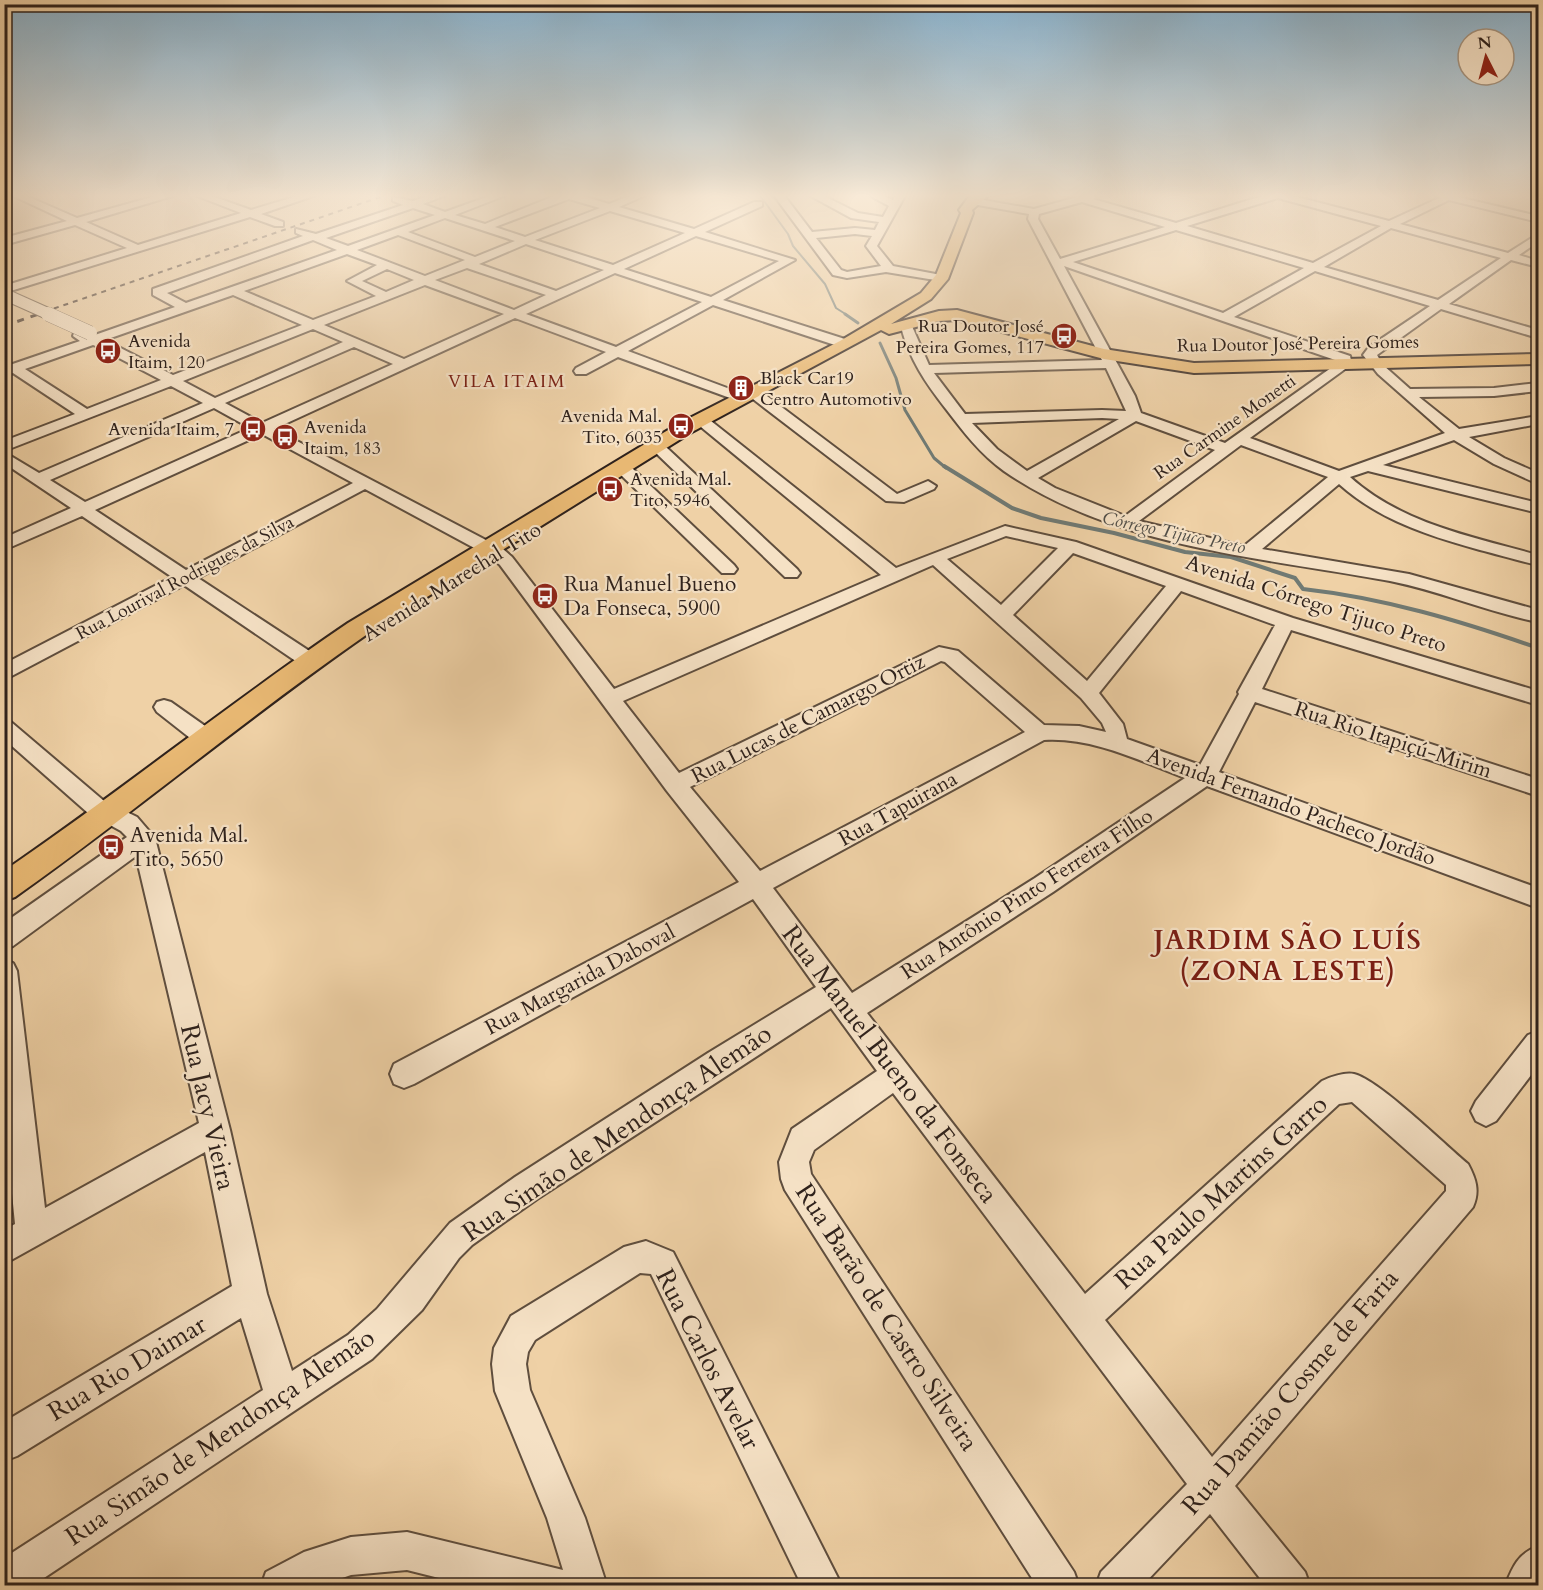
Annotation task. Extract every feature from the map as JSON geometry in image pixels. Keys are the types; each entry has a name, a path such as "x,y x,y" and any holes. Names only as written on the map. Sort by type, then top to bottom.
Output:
{"main road":[{"name":"Avenida Marechal Tito","path":"4,888 125,825 207,739 310,661 685,428 886,329 927,305 946,268"},
{"name":"Avenida Marechal Tito","path":"4,910 125,825 220,741 321,666 492,550 750,397 846,344 927,305"},
{"name":"Rua Doutor José Pereira Gomes","path":"886,329 907,327 927,305 1106,355 1194,368 1345,361 1539,357"}],"street":[{"path":"6,290 76,268"},
{"path":"184,307 157,292 224,268"},
{"path":"9,370 92,338 293,268"},
{"path":"381,268 353,281 386,296"},
{"path":"393,268 750,397 892,498 898,499 928,486"},
{"path":"4,447 457,268"},
{"path":"488,268 557,295"},
{"path":"608,268 846,344"},
{"path":"4,545 617,268"},
{"path":"581,370 776,268"},
{"path":"834,268 839,274 854,274 886,268"},
{"path":"888,268 898,272 941,278"},
{"path":"1063,268 1128,396 1135,416"},
{"path":"1081,268 1225,316 1345,361"},
{"path":"1225,316 1313,268"},
{"path":"1319,268 1539,334"},
{"path":"1493,268 1370,355 1373,361 1406,393 1453,435 1503,463 1539,479"},
{"path":"6,290 92,338"},
{"path":"232,290 404,364"},
{"path":"4,301 92,338"},
{"name":"Avenida Córrego Tijuco Preto","path":"907,327 912,349 923,369 960,419 985,447 1026,478 1090,510 1211,545 1393,577 1539,616"},
{"name":"Rua Manuel Bueno da Fonseca","path":"92,338 366,482 492,550 506,561 551,618 609,699 757,886 896,1074 1290,1586"},
{"path":"38,479 356,342"},
{"path":"923,369 1106,355"},
{"name":"Rua Carmine Monetti","path":"1128,522 1232,443 1309,392 1345,361"},
{"path":"9,370 86,415"},
{"path":"1406,393 1494,392 1539,387"},
{"path":"960,419 1102,414 1135,416 1339,476 1359,494 1407,521 1439,533 1539,561"},
{"path":"1026,478 1135,416"},
{"path":"1248,552 1339,476 1453,435 1539,420"},
{"path":"706,424 894,576"},
{"path":"662,451 791,573"},
{"path":"4,456 310,661"},
{"path":"1366,466 1539,508"},
{"path":"627,472 728,569"},
{"name":"Rua Lourival Rodrigues da Silva","path":"4,673 366,482"},
{"name":"Avenida Córrego Tijuco Preto","path":"934,558 995,534 1011,532 1070,546 1286,622 1539,698"},
{"path":"1002,615 1070,546"},
{"path":"609,699 934,558 1002,615 1088,693 1116,729 1117,744"},
{"path":"1088,693 1178,583"},
{"path":"1204,776 1216,759 1248,692 1286,622"},
{"name":"Rua Lucas de Camargo Ortiz","path":"675,785 942,654 951,656 1040,733"},
{"name":"Rua Rio Itapiçú-Mirim","path":"1248,692 1539,788"},
{"path":"164,707 207,739"},
{"path":"4,727 125,825 4,938"},
{"name":"Avenida Fernando Pacheco Jordão","path":"1040,733 1084,733 1539,898"},
{"name":"Rua Tapuirana","path":"757,886 1040,733"},
{"name":"Rua Antônio Pinto Ferreira Filho","path":"841,1000 1054,878 1204,776"},
{"name":"Rua Jacy Vieira","path":"125,825 215,1130 250,1293 284,1398"},
{"name":"Rua Margarida Daboval","path":"404,1074 757,886"},
{"path":"4,971 32,1233"},
{"name":"Rua Simão de Mendonça Alemão","path":"4,1581 360,1347 410,1298 448,1246 460,1234 718,1063 841,1000"},
{"path":"1486,1111 1539,1044"},
{"name":"Rua Barão de Castro Silveira","path":"896,1074 803,1140 794,1162 796,1179 1060,1586"},
{"name":"Rua Paulo Martins Garro","path":"1083,1318 1332,1091 1341,1088 1352,1088 1362,1092 1457,1175 1461,1183 1462,1196"},
{"path":"4,1248 215,1130"},
{"name":"Rua Damião Cosme de Faria","path":"1115,1586 1211,1486 1462,1196"},
{"name":"Rua Carlos Avelar","path":"588,1586 566,1518 513,1391 508,1364 511,1348 523,1328 635,1258 646,1256 662,1263 822,1586"},
{"name":"Rua Rio Daimar","path":"4,1443 250,1293"},
{"path":"280,1586 304,1571 351,1556 407,1551 555,1586"},
{"path":"1524,1586 1539,1566"}],"waterway":[{"name":"Córrego Tijuco Preto","path":"812,268 825,284 836,308 847,315"},
{"name":"Córrego Tijuco Preto","path":"845,314 858,323"},
{"name":"Córrego Tijuco Preto","path":"880,343 896,378 905,410 934,458 946,468"},
{"name":"Córrego Tijuco Preto","path":"944,466 1012,508 1041,518 1114,533 1185,552 1231,557 1295,578 1303,589 1363,598 1422,612 1538,648"}],"railway":[{"path":"35,315 172,268"},
{"path":"4,326 39,314"}],"place":[{"name":"Rua Doutor José Pereira Gomes, 117","path":"1064,336"},
{"name":"Avenida Itaim, 120","path":"108,351"},
{"name":"Black Car19 Centro Automotivo","path":"741,388"},
{"name":"Avenida Mal. Tito, 6035","path":"681,426"},
{"name":"Avenida Itaim, 7","path":"253,429"},
{"name":"Avenida Itaim, 183","path":"285,437"},
{"name":"Avenida Mal. Tito, 5946","path":"610,489"},
{"name":"Rua Manuel Bueno Da Fonseca, 5900","path":"545,596"},
{"name":"Avenida Mal. Tito, 5650","path":"111,847"}],"district":[{"name":"VILA ITAIM","path":"507,381"},
{"name":"JARDIM SÃO LUÍS (ZONA LESTE)","path":"1288,956"}]}
